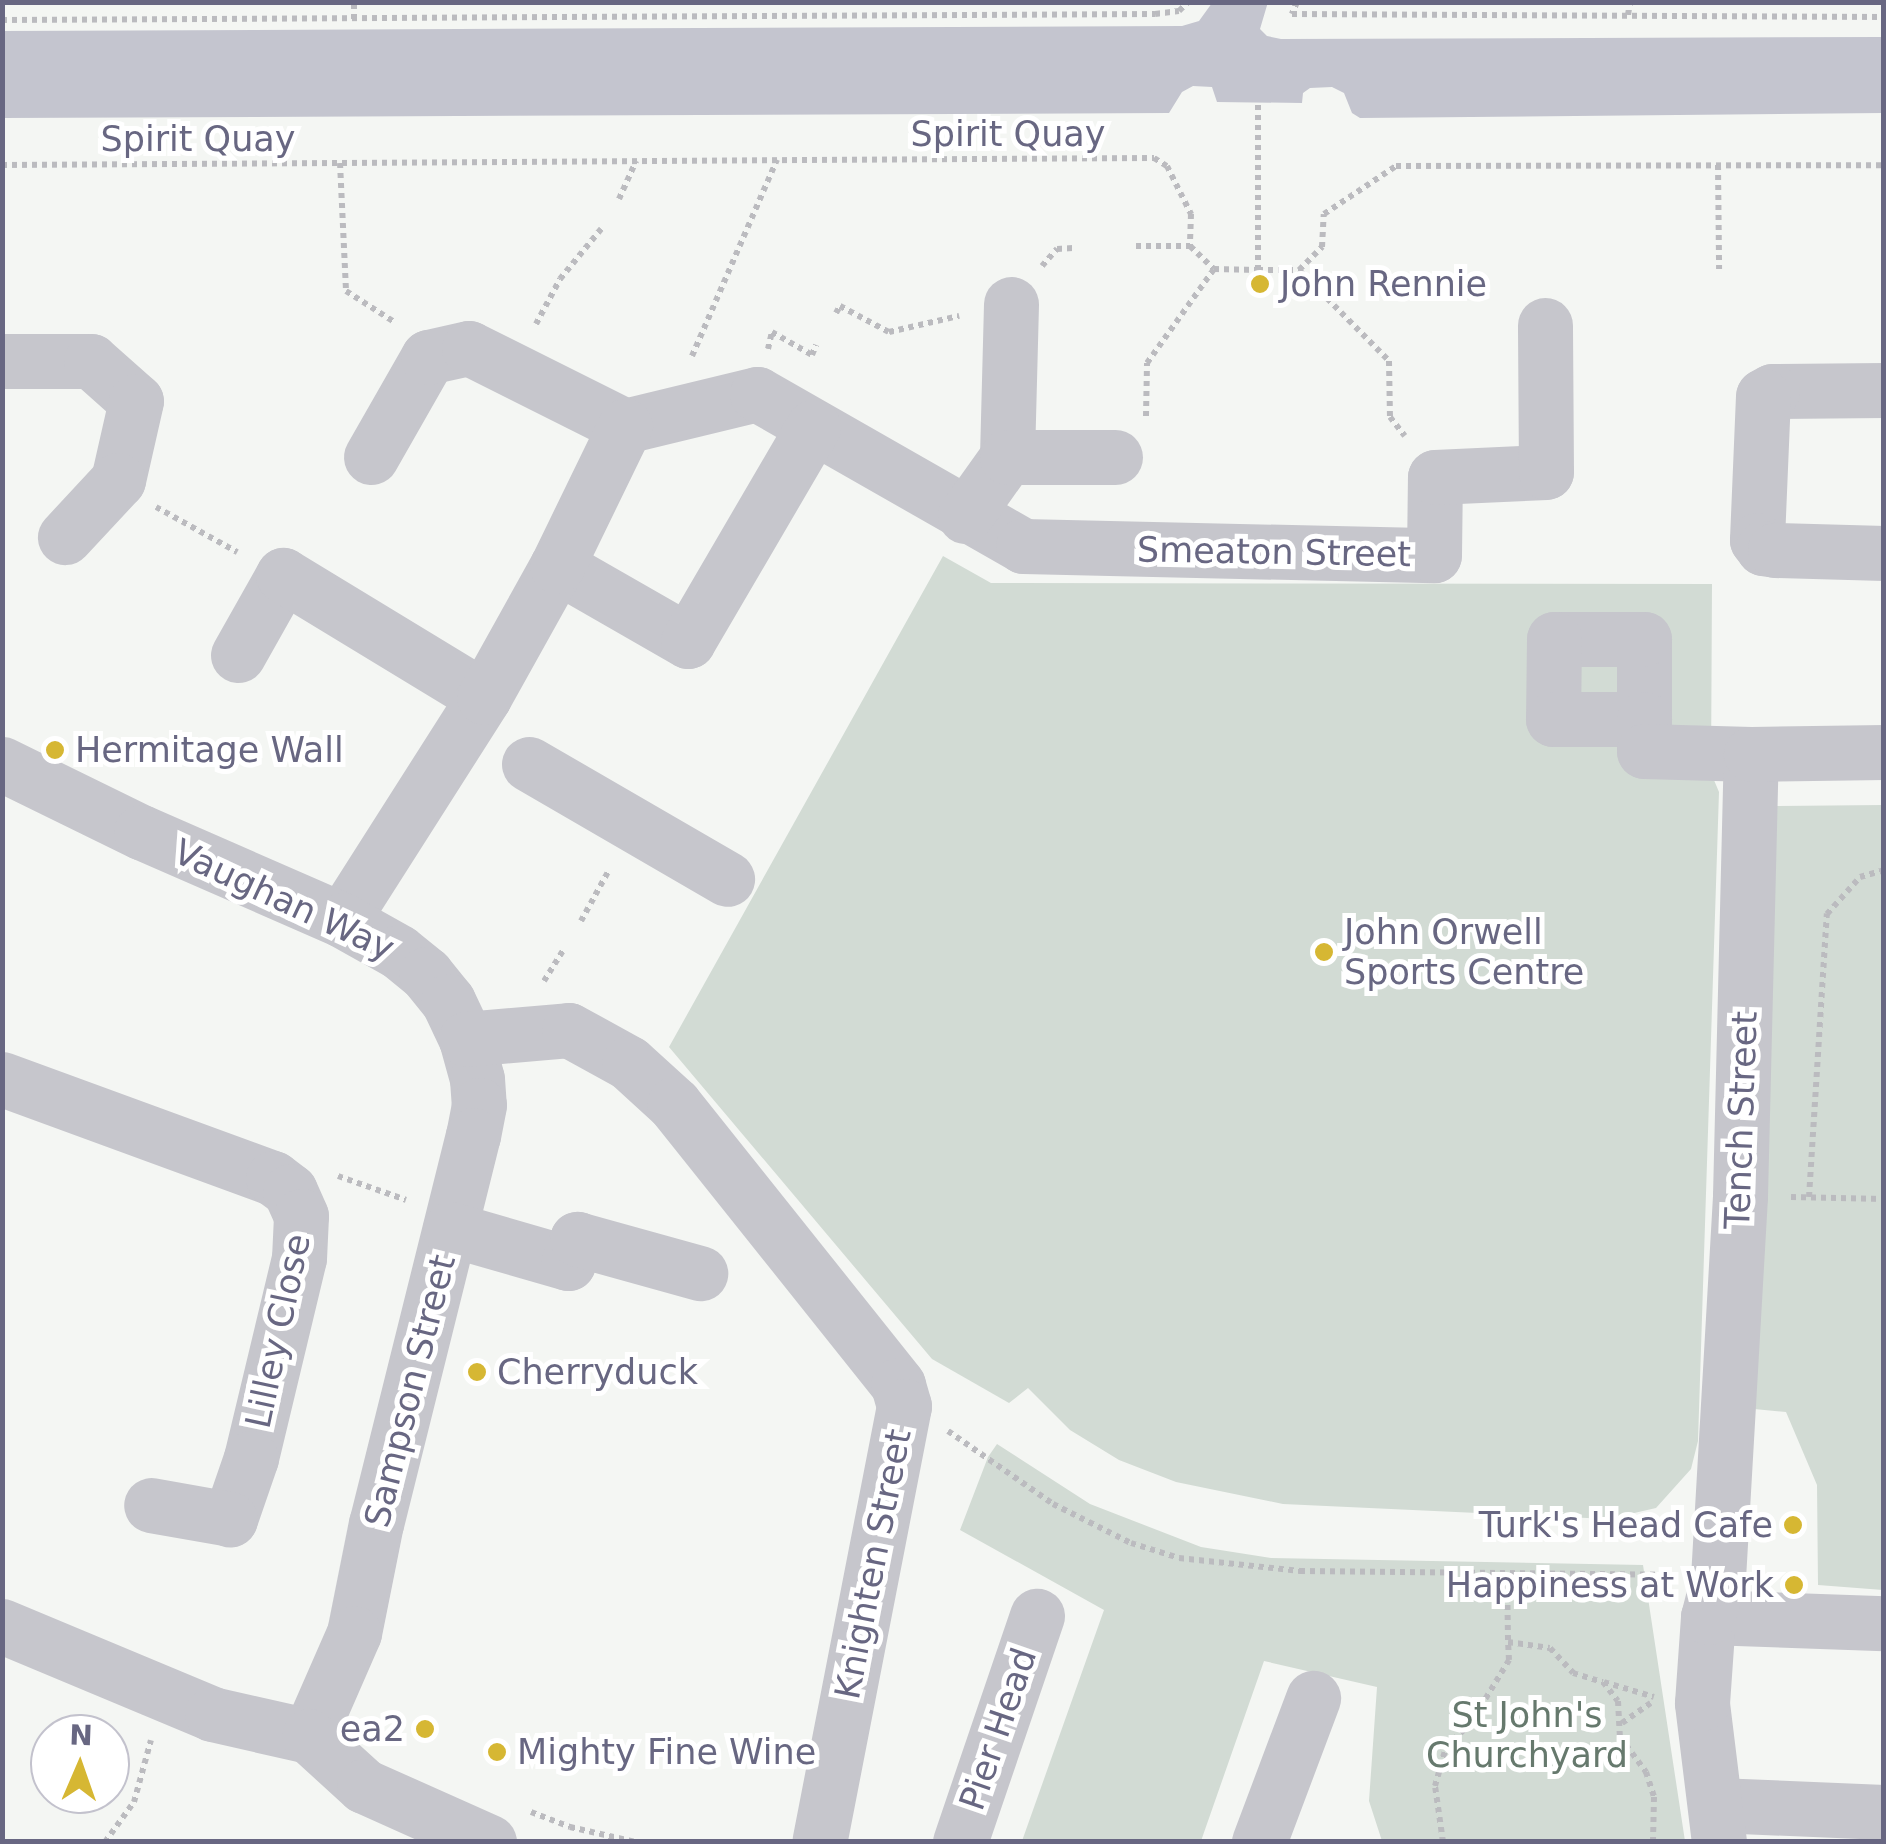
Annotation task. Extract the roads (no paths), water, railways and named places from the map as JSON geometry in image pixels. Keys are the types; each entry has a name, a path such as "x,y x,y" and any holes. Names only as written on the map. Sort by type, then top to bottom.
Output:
{"street":[{"path":"966,516 1007,457 1011,304"},
{"name":"Smeaton Street","path":"624,426 757,394 1023,546 1434,555 1435,477 1546,472 1546,325"},
{"path":"342,920 495,734 557,566 624,426 469,348 428,357 371,456"},
{"path":"2,361 91,361 136,401 118,480 64,537"},
{"path":"1884,390 1772,392 1764,396 1757,540 1764,548 1775,550 1884,553"},
{"path":"557,566 688,641 814,427"},
{"path":"1007,457 1115,457"},
{"path":"238,655 283,575 495,734 726,879"},
{"path":"1644,719 1644,751 1884,752"},
{"name":"Tench Street","path":"1718,1823 1702,1733 1740,1196 1751,754"},
{"name":"Vaughan Way","path":"2,764 140,832 342,920 400,952 426,974 448,1001 466,1039"},
{"name":"Knighten Street","path":"466,1039 568,1030 629,1062 674,1104 898,1385 904,1406 820,1840"},
{"name":"Sampson Street","path":"309,1736 354,1634 376,1523 478,1104 466,1039"},
{"name":"Lilley Close","path":"2,1079 273,1178 290,1191 301,1216 299,1258 251,1458 230,1519 152,1505"},
{"path":"450,1228 568,1262 576,1238 700,1273"},
{"path":"1713,1598 1884,1623"},
{"name":"Pier Head","path":"960,1842 1037,1616"},
{"path":"2,1626 165,1697 229,1720 309,1736 364,1786 488,1842"},
{"path":"1259,1842 1313,1698"},
{"path":"1718,1823 1884,1812"}],"place":[{"name":"John Rennie","path":"1260,284"},
{"name":"Hermitage Wall","path":"55,750"},
{"name":"John Orwell Sports Centre","path":"1324,952"},
{"name":"Cherryduck","path":"477,1372"},
{"name":"Turk's Head Cafe","path":"1793,1525"},
{"name":"Happiness at Work","path":"1794,1585"},
{"name":"ea2","path":"425,1729"},
{"name":"Mighty Fine Wine","path":"497,1752"}],"park label":[{"name":"St John's Churchyard","path":"1527,1735"}]}
